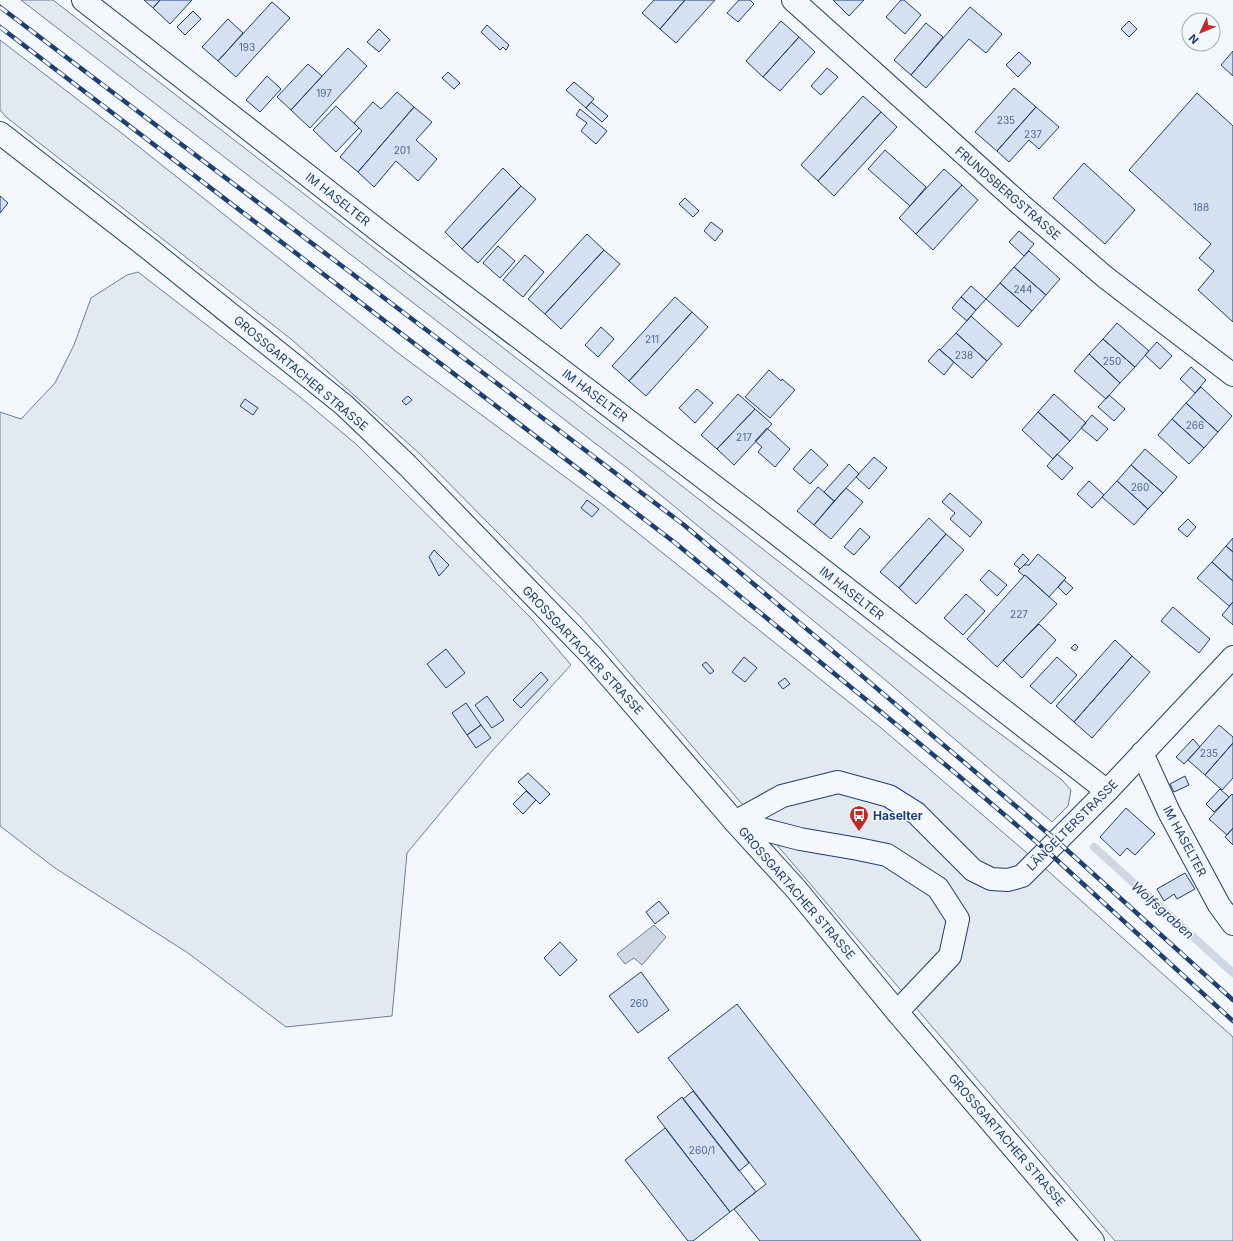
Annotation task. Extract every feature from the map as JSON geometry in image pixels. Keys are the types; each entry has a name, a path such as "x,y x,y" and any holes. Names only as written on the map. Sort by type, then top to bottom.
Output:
{"street":[{"name":"IM HASELTER","path":"83,0 384,235 747,511 1107,791"},
{"name":"FRUNDSBERGSTRASSE","path":"793,0 1037,219 1105,277 1233,374"},
{"name":"GROSSGARTACHER STRASSE","path":"0,133 148,248 344,405 407,465 592,656 735,822 796,889 897,1012 1093,1241"},
{"name":"LÄNGELTERSTRASSE","path":"735,822 782,796 838,782 889,796 916,813 973,870 991,879 1008,880 1022,876 1107,791 1233,657"},
{"name":"IM HASELTER","path":"1142,754 1169,812 1219,906 1233,924"},
{"path":"735,822 800,838 887,855 938,888 958,919 950,956 897,1012"}],"shaded area":[{"path":"21,0 53,0 691,493 975,715 1062,780 1071,790 1068,806 1052,822 883,678 635,474"},
{"path":"0,40 124,135 398,353 599,502 880,727 1048,871 1233,1037 1233,1241 1115,1241 581,617 419,453 291,339 6,117 0,110"},
{"path":"138,272 300,397 357,445 532,619 571,665 491,752 407,853 392,1016 286,1027 188,953 55,868 0,826 0,412 21,419 55,383 74,345 91,298 127,275"},
{"path":"654,925 666,937 642,965 634,958 625,964 617,954"}],"building":[{"path":"144,0 160,0 153,8"},
{"path":"160,0 192,0 170,24 153,8"},
{"path":"654,0 685,0 660,29 642,13"},
{"path":"685,0 715,0 676,43 660,29"},
{"path":"739,0 750,0 754,4 738,22 727,13"},
{"path":"833,0 864,0 849,16"},
{"path":"901,0 904,0 921,15 905,34 886,17"},
{"path":"272,2 290,18 236,77 218,61"},
{"path":"970,7 1002,34 986,53 969,39 926,88 911,75"},
{"path":"193,11 201,19 185,35 177,27"},
{"path":"228,19 243,33 218,61 202,47"},
{"path":"781,21 799,37 763,77 746,61"},
{"path":"1129,21 1137,29 1129,37 1121,29"},
{"path":"926,23 943,37 911,75 894,60"},
{"path":"487,25 509,45 506,50 503,47 500,50 481,32"},
{"path":"379,29 390,40 379,52 367,42"},
{"path":"799,37 815,52 780,91 763,77"},
{"path":"348,48 367,66 310,128 291,110"},
{"path":"1233,51 1233,76 1221,65"},
{"path":"1019,52 1031,63 1018,77 1006,65"},
{"path":"308,64 322,76 291,110 277,97"},
{"path":"827,68 838,77 821,95 811,86"},
{"path":"448,72 460,83 454,89 442,78"},
{"path":"267,76 281,89 260,112 246,100"},
{"path":"574,82 594,99 586,108 566,90"},
{"path":"1014,88 1036,107 997,151 975,132"},
{"path":"397,92 414,107 358,172 340,157 362,131 354,123 373,102 381,109"},
{"path":"1197,93 1233,126 1233,322 1198,290 1214,271 1199,258 1211,244 1129,170"},
{"path":"863,96 881,112 818,181 801,165"},
{"path":"591,102 608,116 602,122 586,108"},
{"path":"336,106 359,128 336,152 313,130"},
{"path":"414,107 432,122 416,140 437,159 418,181 396,161 374,187 358,172"},
{"path":"1036,107 1059,127 1039,149 1029,140 1009,162 997,151"},
{"path":"580,109 607,131 596,144 581,131 587,123 576,115"},
{"path":"881,112 897,127 834,196 818,181"},
{"path":"885,150 926,187 910,206 868,169"},
{"path":"1084,163 1135,210 1105,244 1053,198"},
{"path":"503,168 521,186 462,249 445,232"},
{"path":"944,169 962,185 916,234 899,218"},
{"path":"962,185 978,200 933,250 916,234"},
{"path":"521,186 536,199 478,263 462,249"},
{"path":"0,196 8,203 0,213"},
{"path":"685,198 699,211 693,217 679,204"},
{"path":"711,222 723,231 715,241 704,231"},
{"path":"1019,231 1034,244 1024,256 1009,242"},
{"path":"587,234 604,250 545,314 528,299"},
{"path":"498,246 515,261 500,278 483,263"},
{"path":"604,250 620,264 561,329 545,314"},
{"path":"1029,251 1060,279 1046,295 1014,267"},
{"path":"525,255 544,272 523,297 503,280"},
{"path":"1014,267 1046,295 1032,311 1000,283"},
{"path":"1000,283 1032,311 1018,327 986,299"},
{"path":"971,286 986,299 976,310 961,297"},
{"path":"675,297 692,312 629,381 612,366"},
{"path":"961,297 976,310 967,321 952,308"},
{"path":"692,312 708,327 646,396 629,381"},
{"path":"971,316 1002,344 987,361 956,333"},
{"path":"1117,323 1149,351 1135,367 1103,339"},
{"path":"601,327 614,339 598,357 585,345"},
{"path":"956,333 987,361 972,378 940,350"},
{"path":"1103,339 1135,367 1120,383 1089,354"},
{"path":"1157,342 1172,356 1160,369 1145,355"},
{"path":"939,349 954,362 944,375 928,361"},
{"path":"1089,354 1120,383 1106,399 1074,371"},
{"path":"1191,367 1206,380 1195,393 1180,379"},
{"path":"769,370 781,381 782,379 795,390 770,418 745,397"},
{"path":"1201,387 1232,416 1218,432 1186,403"},
{"path":"697,389 713,403 695,423 679,408"},
{"path":"738,394 755,409 717,449 701,435"},
{"path":"1054,394 1086,423 1070,441 1038,412"},
{"path":"1109,395 1125,409 1114,421 1098,407"},
{"path":"408,396 412,400 406,405 402,401"},
{"path":"245,399 258,408 253,415 240,406"},
{"path":"1186,403 1218,432 1204,448 1172,419"},
{"path":"755,409 772,424 734,465 717,449"},
{"path":"1038,412 1070,441 1053,459 1022,430"},
{"path":"1092,415 1108,429 1097,441 1081,428"},
{"path":"1172,419 1204,448 1189,464 1158,435"},
{"path":"767,428 790,449 775,467 758,452 762,447 755,441"},
{"path":"811,449 828,465 810,484 793,469"},
{"path":"1145,449 1177,477 1163,493 1131,465"},
{"path":"1057,454 1073,468 1062,480 1047,466"},
{"path":"874,457 887,468 869,489 856,477"},
{"path":"849,464 859,474 834,501 824,492"},
{"path":"1131,465 1163,493 1148,509 1117,481"},
{"path":"1089,481 1104,495 1092,508 1077,494"},
{"path":"1117,481 1148,509 1134,525 1102,497"},
{"path":"818,487 834,501 814,525 797,511"},
{"path":"846,488 863,502 831,539 814,525"},
{"path":"950,493 982,522 970,537 950,519 955,513 942,502"},
{"path":"587,500 599,509 592,517 581,508"},
{"path":"929,518 946,534 899,588 880,572"},
{"path":"1188,519 1196,527 1187,537 1178,529"},
{"path":"860,528 870,537 854,555 844,547"},
{"path":"946,534 964,550 916,604 899,588"},
{"path":"1233,538 1233,552 1226,546"},
{"path":"1226,546 1233,552 1233,581 1212,562"},
{"path":"434,550 449,565 439,576 429,557"},
{"path":"1023,554 1029,560 1020,569 1014,564"},
{"path":"1038,554 1066,578 1049,597 1025,575 1024,576 1018,571 1024,565 1029,565"},
{"path":"1212,562 1233,581 1233,602 1229,606 1197,578"},
{"path":"989,570 1007,585 997,596 980,580"},
{"path":"1025,575 1057,604 997,667 967,639"},
{"path":"1064,580 1073,588 1066,595 1058,587"},
{"path":"966,594 985,611 963,635 944,618"},
{"path":"1233,602 1233,625 1222,615"},
{"path":"1173,607 1210,639 1199,653 1161,621"},
{"path":"1039,624 1056,640 1022,678 1003,660"},
{"path":"1115,640 1132,656 1074,722 1056,706"},
{"path":"1075,644 1078,647 1075,651 1071,648"},
{"path":"446,649 465,673 446,688 427,664"},
{"path":"1132,656 1150,672 1092,738 1074,722"},
{"path":"744,657 757,668 745,682 732,672"},
{"path":"1057,657 1077,675 1051,704 1030,686"},
{"path":"706,662 714,671 710,674 702,665"},
{"path":"541,672 548,680 521,708 513,700"},
{"path":"785,678 790,684 783,689 778,683"},
{"path":"487,696 504,720 492,728 475,705"},
{"path":"466,703 481,725 467,735 452,713"},
{"path":"481,725 491,738 476,748 467,735"},
{"path":"1219,725 1233,737 1233,743 1205,775 1188,760"},
{"path":"1193,739 1200,747 1184,764 1176,757"},
{"path":"1233,743 1233,778 1222,790 1205,775"},
{"path":"528,773 550,794 540,804 518,782"},
{"path":"1185,776 1189,785 1174,792 1170,784"},
{"path":"1220,789 1229,797 1214,812 1206,804"},
{"path":"526,791 536,800 523,814 513,804"},
{"path":"1232,794 1233,828 1227,835 1209,819"},
{"path":"1126,808 1155,834 1135,855 1127,848 1120,856 1100,837"},
{"path":"1233,828 1233,845 1225,837"},
{"path":"1185,873 1195,889 1177,899 1174,894 1164,901 1157,889"},
{"path":"659,901 669,913 655,924 646,912"},
{"path":"560,942 577,960 560,976 544,958"},
{"path":"641,972 669,1010 638,1033 609,996"},
{"path":"737,1004 921,1241 760,1241 734,1209 766,1184 668,1058"},
{"path":"693,1091 749,1163 739,1171 683,1099"},
{"path":"682,1097 756,1192 730,1212 657,1117"},
{"path":"665,1128 730,1212 693,1241 688,1241 625,1160"}],"waterway":[{"name":"Wolfsgraben","path":"1094,847 1233,973"}],"railway":[{"path":"0,7 684,525 1057,841 1233,1000"},
{"path":"0,27 674,542 953,771 1047,851 1233,1021"}],"place":[{"name":"Haselter","path":"859,832"}]}
